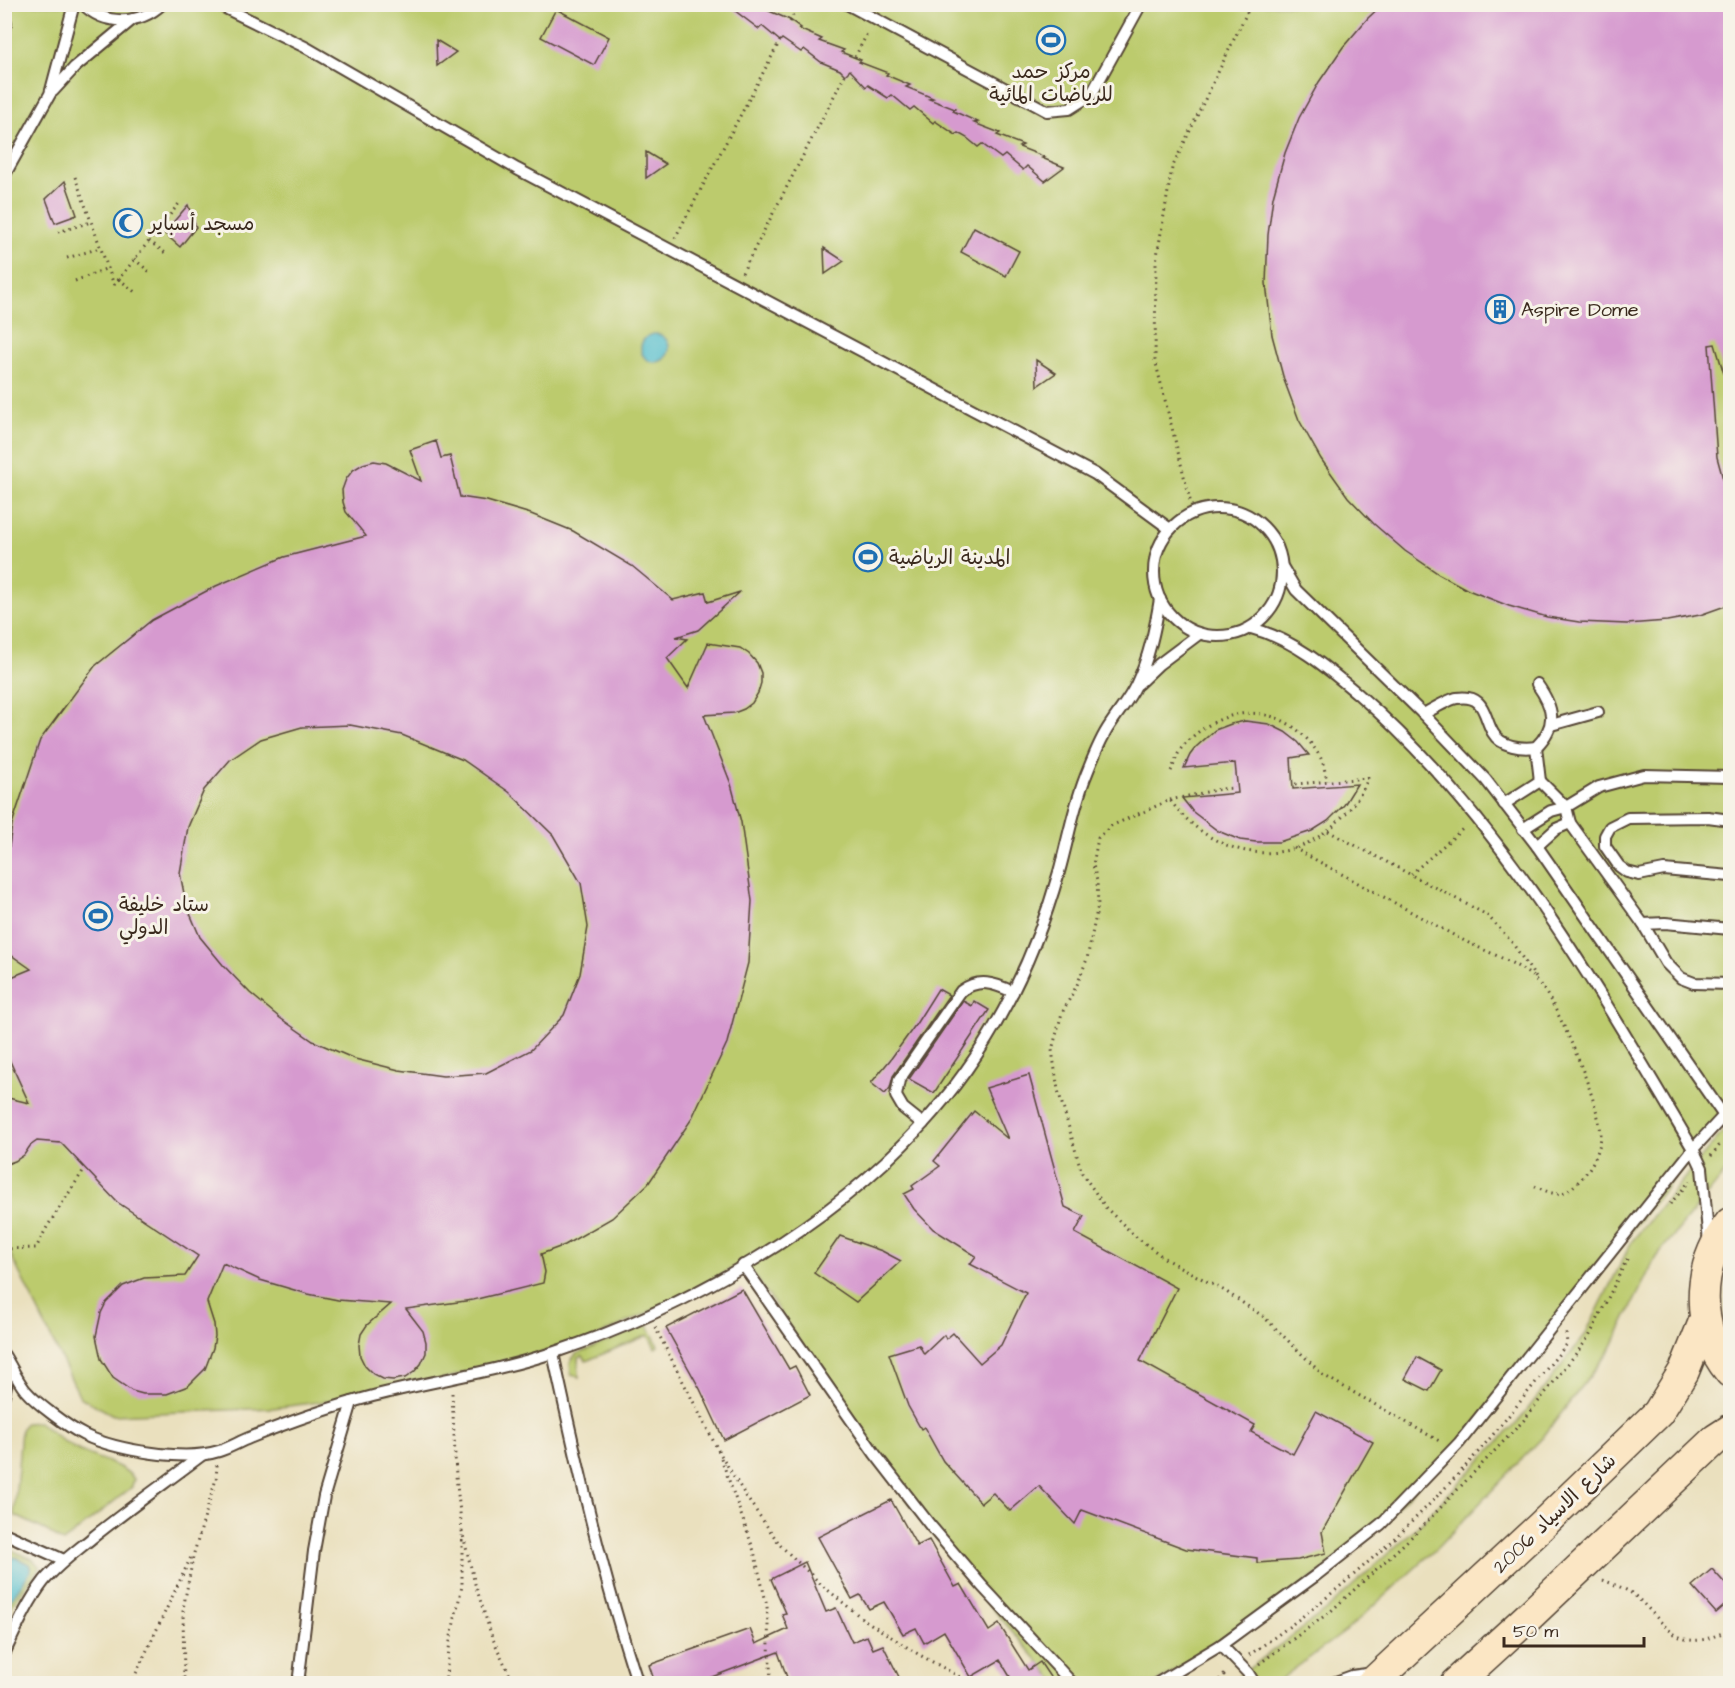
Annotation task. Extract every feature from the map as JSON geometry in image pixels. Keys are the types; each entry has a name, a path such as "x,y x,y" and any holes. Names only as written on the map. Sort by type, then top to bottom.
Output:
{"main road":[{"path":"1731,1223 1711,1257 1704,1287 1705,1319 1716,1350 1731,1372"},
{"name":"شارع الاسياد 2006","path":"1377,1678 1541,1526 1658,1413 1684,1371 1705,1319"},
{"path":"1455,1683 1716,1439 1731,1430"}],"lane":[{"path":"50,94 74,4"},
{"path":"83,4 101,17 133,20"},
{"path":"4,176 50,94 75,67 133,20 147,15 162,4"},
{"path":"217,4 307,48 518,169 1095,474 1170,529"},
{"path":"846,4 1047,111 1069,109 1091,95 1141,4"},
{"path":"4,17 6,22 4,29"},
{"path":"1283,568 1280,592 1269,612 1251,628 1234,635 1216,637 1199,634 1182,626 1169,614 1160,599 1154,581 1154,562 1160,545 1170,529 1193,512 1217,507 1242,511 1262,524 1277,544 1283,568 1296,590 1423,714 1486,780 1538,846 1727,1113 1730,1132"},
{"path":"1136,686 1155,630 1160,599"},
{"path":"1251,628 1290,642 1330,670 1389,721 1460,799 1523,877 1580,961 1693,1149 1702,1168 1711,1257"},
{"path":"4,1355 26,1390 55,1415 83,1434 110,1444 158,1455 203,1455 219,1452 288,1423 352,1402 553,1353 648,1315 743,1265 816,1219 870,1176 923,1124 966,1072 1007,1006 1037,940 1060,869 1073,812 1104,734 1136,686 1159,664 1199,634"},
{"path":"1423,714 1456,698 1469,699 1479,703 1485,709 1493,735 1514,747 1536,747 1545,738 1551,725 1552,711 1548,699 1537,684"},
{"path":"1551,725 1598,712"},
{"path":"1536,747 1540,781 1566,807 1570,823 1642,924 1666,963 1681,978 1694,983 1731,984"},
{"path":"1523,829 1599,787 1644,775 1731,777"},
{"path":"1504,804 1540,781"},
{"path":"1731,820 1708,817 1628,818 1610,827 1605,836 1605,846 1619,866 1627,872 1639,875 1664,870 1731,876"},
{"path":"1538,846 1556,829 1570,823"},
{"path":"1642,924 1665,923 1731,929"},
{"path":"923,1124 903,1108 896,1096 899,1080 961,991 970,984 983,982 998,985 1013,992"},
{"path":"1156,1683 1221,1645 1381,1524 1453,1449 1553,1327 1693,1149 1727,1113"},
{"path":"743,1265 875,1454 930,1525 982,1586 1072,1683"},
{"path":"553,1353 590,1522 612,1604 638,1683"},
{"path":"4,1395 10,1366"},
{"path":"298,1683 314,1551 324,1496 352,1402"},
{"path":"4,1654 24,1612 43,1583 64,1560 135,1503 203,1455"},
{"path":"4,1533 64,1560"},
{"path":"1221,1645 1255,1683"},
{"path":"1330,1683 1352,1676 1377,1678"}],"path":[{"path":"790,22 799,4"},
{"path":"1193,512 1155,360 1156,262 1172,168 1251,4"},
{"path":"855,57 874,20"},
{"path":"669,249 780,41"},
{"path":"736,284 845,75"},
{"path":"75,177 114,285 181,201"},
{"path":"58,232 91,222"},
{"path":"149,240 168,255"},
{"path":"67,258 100,248"},
{"path":"134,259 151,273"},
{"path":"75,281 108,268"},
{"path":"119,279 135,292"},
{"path":"1171,771 1181,748 1208,723 1232,714 1261,714 1278,718 1294,726 1320,756 1327,781"},
{"path":"1170,800 1182,815 1203,834 1228,848 1249,853 1280,852 1310,843 1328,831 1347,813 1362,794 1368,778 1295,784"},
{"path":"1235,788 1170,800 1111,826 1098,838 1093,865 1097,881 1098,905 1087,959 1077,985 1062,1012 1052,1050 1058,1090 1082,1173 1106,1208 1135,1236 1167,1260 1225,1291 1264,1317 1323,1375 1453,1449"},
{"path":"1328,831 1487,915 1511,940 1559,1016 1585,1075 1601,1136 1589,1172 1568,1192 1552,1195 1535,1186"},
{"path":"1411,874 1458,833"},
{"path":"1294,848 1518,967 1536,980"},
{"path":"1665,1210 1730,1132"},
{"path":"4,1249 36,1248 85,1168"},
{"path":"1248,1673 1330,1612 1420,1529 1524,1420 1589,1337 1631,1252"},
{"path":"648,1315 718,1450 774,1538 822,1586 869,1623 918,1654 974,1683"},
{"path":"445,1683 450,1641 462,1586 462,1531 456,1476 451,1379"},
{"path":"718,1450 754,1551 767,1606 771,1683"},
{"path":"184,1683 183,1610 194,1553 216,1479 219,1452"},
{"path":"462,1531 475,1584 492,1637 514,1683"},
{"path":"131,1683 194,1553"},
{"path":"1580,1567 1589,1574 1627,1590 1682,1639 1692,1642 1705,1640 1731,1629"}],"green space":[{"name":"المدينة الرياضية","path":"4,5 1730,5 1730,1109 1459,1443 1381,1524 1315,1576 1156,1683 1057,1683 988,1603 919,1517 745,1261 681,1297 587,1341 389,1393 273,1408 113,1415 80,1397 4,1241"},
{"path":"1730,1123 1730,1167 1656,1257 1610,1350 1543,1437 1438,1547 1346,1631 1275,1683 1229,1684 1327,1609 1418,1526 1521,1418 1585,1335 1632,1241"},
{"path":"648,1325 658,1346 655,1348 648,1335 586,1361 583,1356 578,1358 579,1377 571,1375 570,1362 576,1354"},
{"path":"39,1422 69,1445 122,1469 134,1479 132,1487 63,1542 47,1531 14,1515 21,1430 25,1423"},
{"path":"9,1549 32,1559 40,1567 5,1615 5,1608 31,1568 29,1564 17,1557 8,1561 5,1569 5,1553"}],"water":[{"path":"655,334 665,338 669,348 665,358 655,362 645,358 641,348 645,338"},
{"path":"14,1557 29,1564 31,1571 5,1608 5,1572"}],"building":[{"path":"726,4 753,4 790,20 801,28 799,29 822,39 819,41 844,50 841,52 888,73 886,75 910,85 906,87 955,109 953,111 978,122 974,123 1023,145 1019,147 1064,167 1045,181 1027,166 1023,170 1005,155 1001,158 982,144 978,147 958,133 956,135 935,121 933,123 914,107 910,110 892,95 888,98 868,85 866,87 850,70 845,75 840,70 821,62 804,49 801,52 782,39 780,41 762,26 759,29"},
{"name":"Aspire Dome","path":"1383,4 1731,4 1731,383 1727,384 1715,344 1709,345 1717,457 1723,479 1731,494 1731,604 1700,615 1667,621 1627,624 1579,622 1547,617 1509,606 1468,590 1405,551 1348,497 1321,459 1299,420 1284,380 1272,335 1266,283 1268,235 1273,197 1285,153 1299,118 1319,82 1343,47"},
{"path":"556,9 609,37 594,65 541,37"},
{"path":"436,40 456,52 437,66"},
{"path":"646,152 666,164 646,178"},
{"path":"65,181 77,215 55,223 46,199"},
{"path":"188,205 196,227 180,247 164,233"},
{"path":"974,227 1019,251 1006,276 961,252"},
{"path":"824,248 844,261 825,274"},
{"path":"1036,360 1056,373 1037,386"},
{"name":"ستاد خليفة الدولي","path":"436,441 441,458 450,456 460,497 487,501 531,514 573,531 632,566 673,600 705,592 708,602 740,592 698,630 676,637 687,639 667,658 688,688 708,643 740,648 757,663 761,673 758,693 752,703 744,709 734,713 704,715 731,784 741,822 752,901 748,963 727,1043 691,1120 648,1184 612,1218 565,1245 541,1254 545,1272 543,1283 473,1300 406,1309 423,1331 426,1353 421,1364 405,1378 383,1379 373,1374 365,1366 360,1356 361,1334 367,1325 391,1304 338,1300 308,1294 260,1280 223,1263 207,1302 215,1336 205,1369 188,1386 167,1394 143,1394 132,1391 113,1378 101,1359 96,1336 101,1313 106,1303 123,1286 144,1278 185,1276 198,1256 117,1202 61,1143 37,1141 24,1155 4,1165 4,1097 29,1103 4,1048 4,980 31,969 4,950 4,886 12,824 40,740 95,666 152,620 216,586 284,557 366,536 346,512 342,490 346,479 353,470 374,461 386,463 421,481 410,450","holes":["350,725 402,735 463,760 509,792 553,835 581,883 588,927 580,974 564,1015 531,1050 486,1073 443,1076 399,1070 355,1059 313,1041 250,993 223,965 200,937 186,904 180,873 188,827 204,790 230,760 261,739 302,727"]},
{"path":"1245,721 1269,724 1285,732 1309,755 1291,758 1293,789 1357,784 1344,805 1328,821 1312,831 1279,842 1256,842 1240,840 1218,831 1193,812 1182,798 1238,793 1235,763 1184,768 1190,755 1215,730"},
{"path":"938,989 949,995 893,1076 890,1088 885,1094 871,1083 916,1024"},
{"path":"963,1001 972,1006 974,1001 989,1010 934,1093 909,1079"},
{"path":"1029,1075 1065,1207 1084,1216 1075,1233 1177,1288 1140,1361 1255,1425 1251,1432 1293,1454 1316,1411 1373,1442 1322,1532 1326,1553 1298,1560 1257,1563 1257,1558 1186,1549 1082,1510 1075,1524 1039,1486 1010,1511 993,1493 981,1503 943,1461 924,1427 921,1429 908,1406 889,1354 919,1345 924,1354 944,1335 946,1339 953,1333 980,1363 1001,1345 1026,1293 970,1264 976,1256 933,1229 914,1209 904,1194 914,1189 912,1186 940,1166 934,1161 974,1111 1008,1139 986,1088"},
{"path":"840,1236 882,1251 901,1261 856,1302 814,1273"},
{"path":"742,1289 789,1369 795,1366 810,1395 724,1440 700,1389 666,1328"},
{"path":"1417,1357 1441,1370 1429,1391 1405,1379"},
{"path":"891,1500 917,1546 929,1540 955,1587 961,1584 989,1631 999,1624 1028,1670 1040,1662 1054,1683 1006,1683 1012,1680 1000,1660 971,1677 944,1631 924,1643 916,1628 903,1634 884,1602 869,1609 860,1595 852,1599 818,1537"},
{"path":"805,1562 826,1612 836,1608 852,1642 867,1636 873,1649 883,1645 902,1683 789,1683 778,1652 696,1683 655,1683 649,1665 750,1629 756,1644 788,1629 782,1614 786,1613 771,1579"},
{"path":"1712,1569 1731,1590 1731,1600 1716,1613 1692,1586"}],"place":[{"name":"مركز حمد للرياضات المائية","path":"1051,40"},
{"name":"مسجد أسباير","path":"128,223"},
{"name":"Aspire Dome","path":"1500,309"},
{"name":"المدينة الرياضية","path":"868,557"},
{"name":"ستاد خليفة الدولي","path":"98,916"}]}
